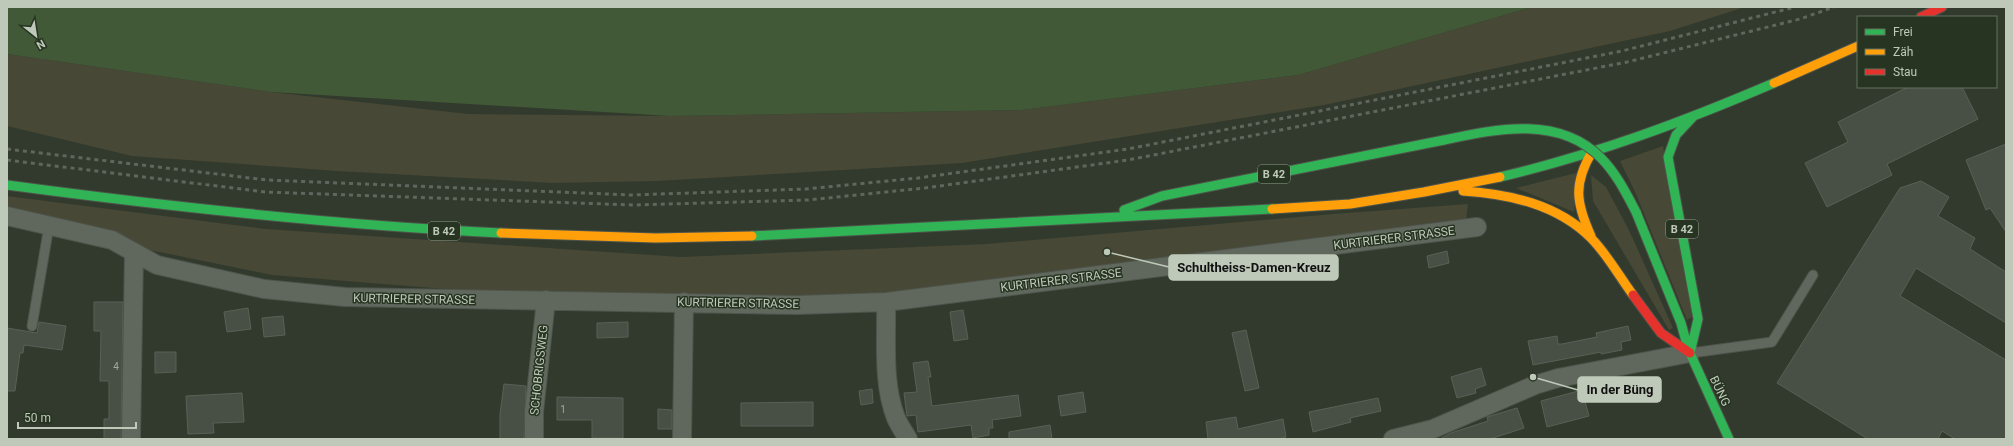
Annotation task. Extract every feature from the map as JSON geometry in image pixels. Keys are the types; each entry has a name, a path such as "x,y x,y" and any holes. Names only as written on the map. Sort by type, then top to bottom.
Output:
{"main road":[{"path":"1923,16 1942,7"},
{"name":"B 42","path":"7,185 245,215 360,226 482,234 609,237 792,235 1350,204 1437,190 1516,173 1592,152 1643,136 1697,115 1857,46"},
{"name":"B 42","path":"1690,353 1698,319 1668,156 1669,149 1677,132 1697,115"},
{"name":"B 42","path":"1106,217 1162,196 1478,132 1520,127 1541,129 1562,134 1583,144 1604,160 1617,176 1636,212 1680,323 1690,353"},
{"name":"B 42","path":"1592,152 1582,167 1577,184 1577,194 1582,216 1592,239 1661,333 1690,353"},
{"name":"B 42","path":"1437,190 1498,194 1536,203 1570,220 1592,239"},
{"name":"BÜNG","path":"1690,353 1729,439"}],"street":[{"name":"KURTRIERER STRASSE","path":"7,216 112,240 157,265 264,289 345,297 405,300 546,300 797,305 886,302 1477,227"},
{"path":"131,439 134,252"},
{"name":"SCHOBRIGSWEG","path":"534,439 534,412 546,300"},
{"path":"682,439 684,302"},
{"path":"886,302 890,397 896,418 908,439"},
{"path":"1393,439 1433,429 1535,385 1558,378 1690,353"}],"lane":[{"path":"32,326 49,226"},
{"path":"1690,353 1772,342 1813,276"}],"shaded area":[{"path":"7,7 1532,7 1298,75 1022,110 670,116 271,92 7,54"},
{"path":"1532,7 1745,7 1670,31 1324,105 962,163 657,181 553,183 337,171 132,156 7,126 7,54 271,92 468,114 670,116 1022,110 1298,75"},
{"path":"1663,146 1692,317 1687,320 1636,194 1620,161"},
{"path":"1576,173 1574,212 1516,188"},
{"path":"1591,175 1606,187 1629,230 1673,328 1669,330 1593,201"},
{"path":"7,196 266,229 681,257 986,244 1468,204 1466,221 880,297 556,298 272,275 130,246 7,215"}],"building":[{"path":"1906,88 1962,88 1978,119 1887,164 1892,175 1827,207 1805,163 1848,142 1838,122"},
{"path":"2006,144 2006,232 1990,208 1986,210 1966,160"},
{"path":"1921,181 1949,197 1938,216 1975,238 1970,249 2006,272 2006,323 1916,268 1900,296 2006,360 2006,439 1955,439 1942,431 1938,439 1868,439 1777,383 1900,188"},
{"path":"1447,251 1449,263 1429,268 1427,256"},
{"path":"94,302 123,302 121,439 104,439 104,419 109,419 109,381 100,381 101,331 94,331"},
{"path":"248,308 251,329 227,332 224,312"},
{"path":"963,310 968,339 954,341 950,312"},
{"path":"283,316 285,335 264,337 262,318"},
{"path":"39,322 66,326 62,350 24,345 23,353 20,353 15,391 7,391 7,328 37,333"},
{"path":"628,322 628,337 597,338 597,323"},
{"path":"1628,326 1631,340 1621,342 1622,350 1601,354 1601,352 1533,365 1528,341 1557,336 1558,344 1562,344 1597,337 1596,333"},
{"path":"1246,330 1259,388 1245,391 1232,333"},
{"path":"155,352 176,352 176,372 155,373"},
{"path":"928,361 931,377 928,377 932,406 1018,395 1021,416 992,420 993,428 989,428 989,435 973,438 971,425 918,432 916,415 907,416 904,393 917,392 913,363"},
{"path":"1481,368 1486,385 1475,389 1476,393 1457,398 1451,377"},
{"path":"504,384 526,386 524,439 500,439 500,414"},
{"path":"872,389 873,403 861,405 859,391"},
{"path":"1582,390 1589,416 1547,427 1541,401"},
{"path":"1083,392 1086,412 1061,416 1058,396"},
{"path":"242,393 244,422 213,423 214,433 188,434 186,396"},
{"path":"557,397 623,398 623,438 592,438 592,420 557,420"},
{"path":"1378,398 1381,411 1350,418 1351,422 1313,432 1309,412"},
{"path":"813,402 813,426 741,426 741,403"},
{"path":"1517,408 1524,428 1490,439 1440,439 1451,433 1488,421 1487,417"},
{"path":"658,409 672,410 672,429 658,429"},
{"path":"1236,417 1238,429 1283,419 1286,437 1278,439 1208,439 1206,422"},
{"path":"1050,425 1052,439 1009,439 1009,432"}],"railway":[{"path":"7,149 267,180 631,195 806,189 918,178 1128,149 1622,51 1795,7"},
{"path":"7,160 265,192 633,205 808,200 925,188 1128,160 1627,62 1800,19 1834,7"}],"traffic: fast":[{"path":"1500,177 1571,158 1639,136 1673,124 1774,83"},
{"path":"1690,353 1698,319 1668,157 1676,135 1692,118"},
{"path":"1444,140 1485,132 1526,129 1547,131 1566,136 1584,144 1601,158 1611,170 1636,212"},
{"path":"1124,210 1162,196 1444,140"},
{"path":"7,185 130,201 315,220 439,230 501,233"},
{"path":"752,236 1272,209"},
{"path":"1636,212 1681,323 1689,352"},
{"path":"1690,353 1729,439"}],"traffic: slow":[{"path":"1774,83 1857,46"},
{"path":"1591,236 1582,213 1579,184 1586,163 1592,152"},
{"path":"1272,209 1350,204 1424,192 1500,177"},
{"path":"1463,191 1498,195 1532,203 1548,209 1578,226 1597,244 1633,295"},
{"path":"501,233 656,238 752,236"}],"traffic: jam":[{"path":"1923,16 1942,7"},
{"path":"1633,295 1661,333 1690,353"}],"place":[{"name":"Schultheiss-Damen-Kreuz","path":"1107,252"},
{"name":"In der Büng","path":"1533,377"}]}
